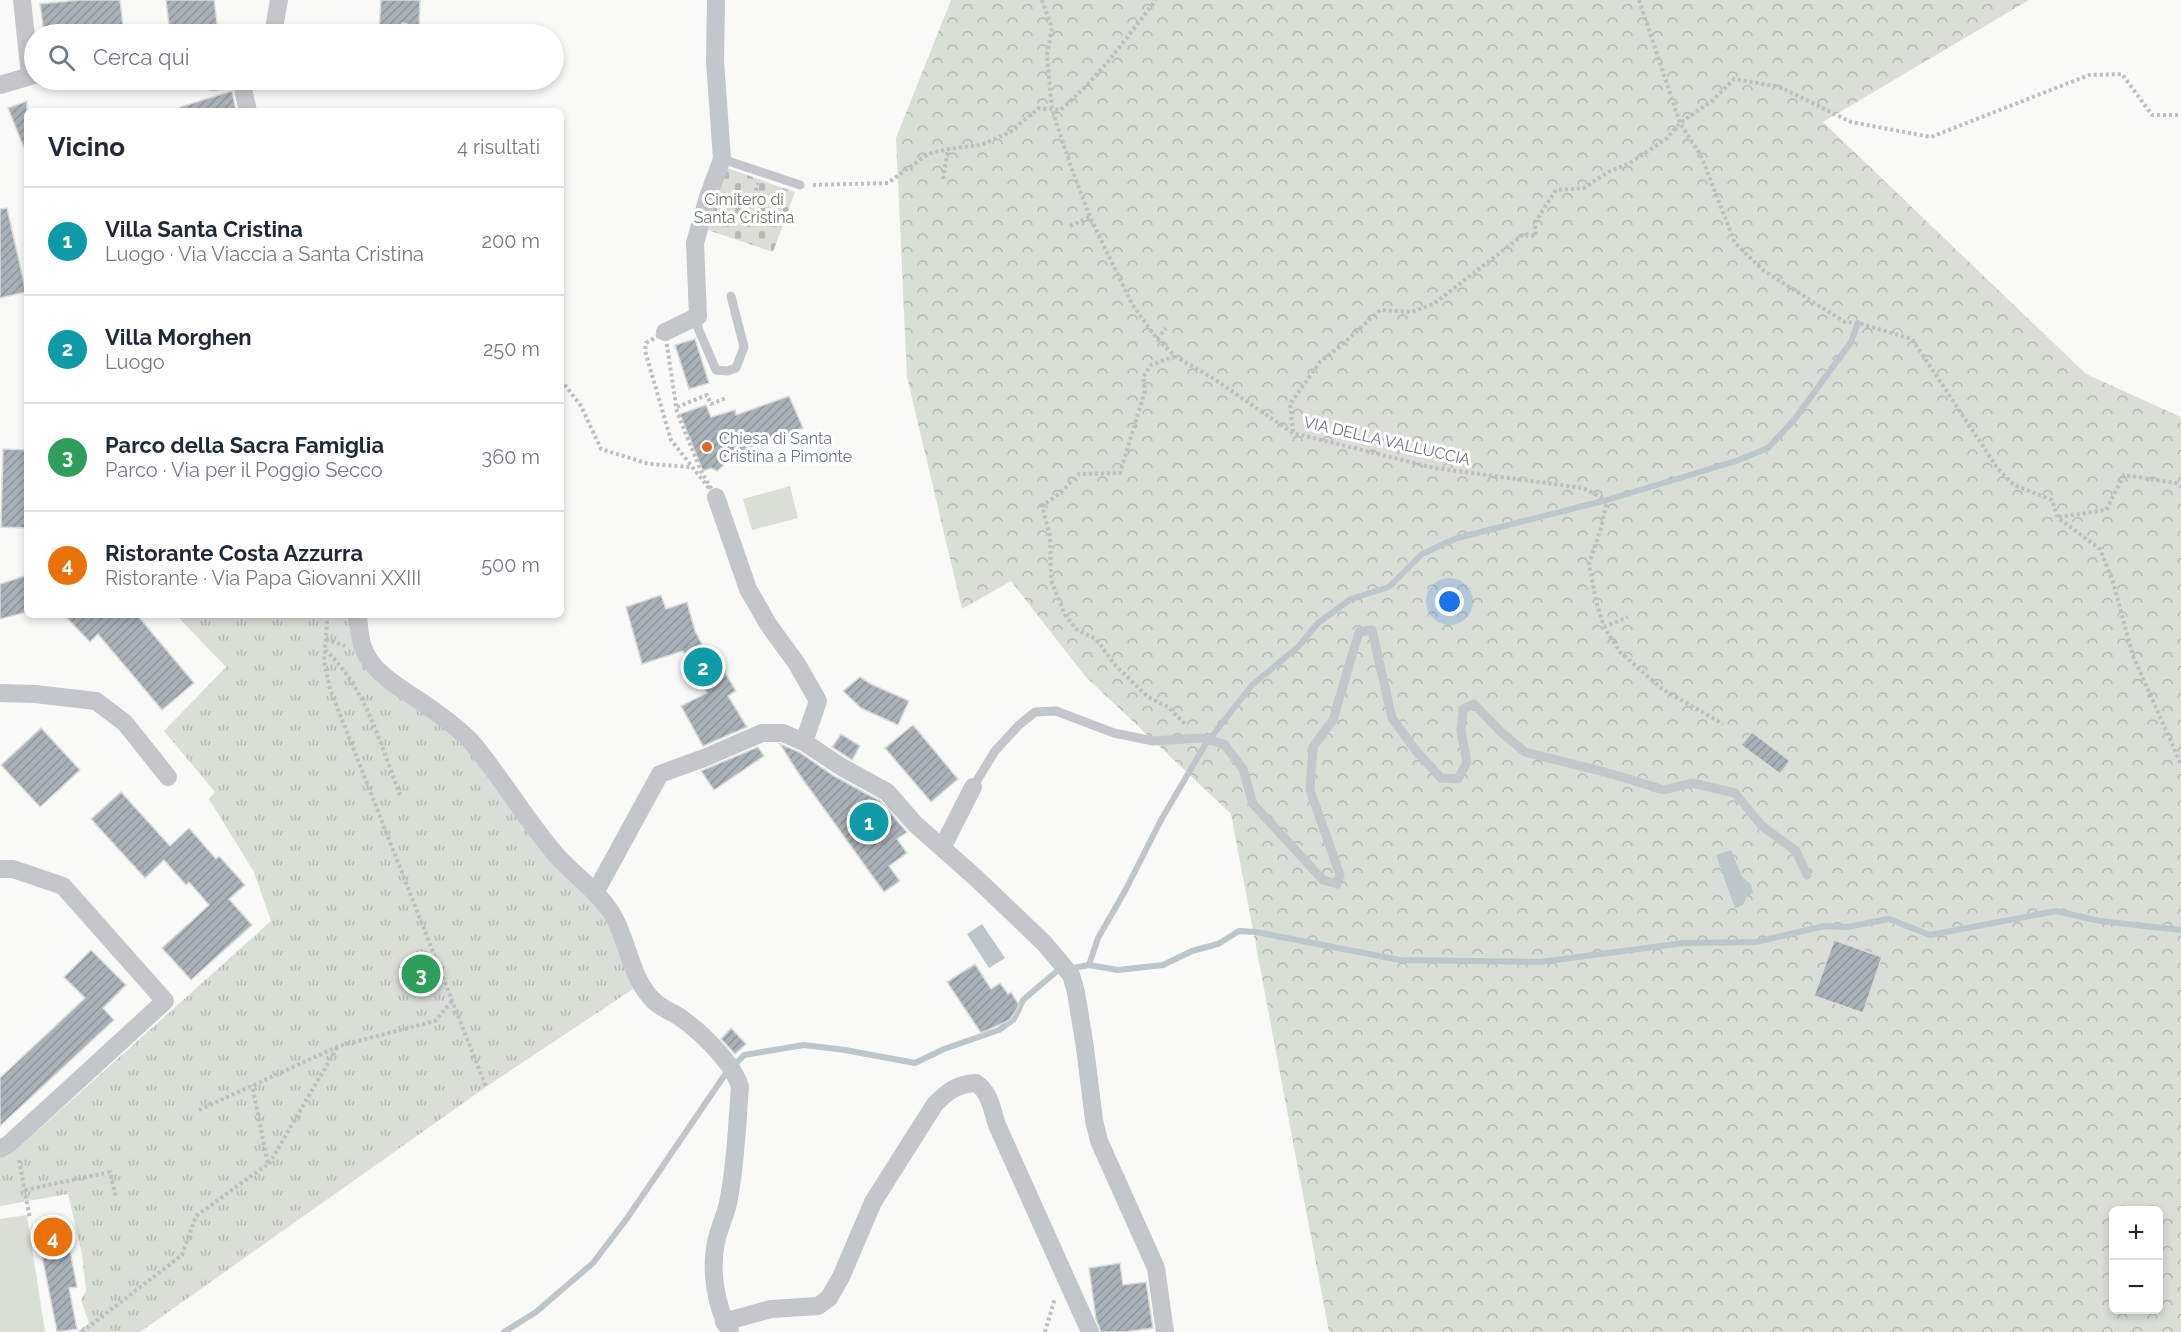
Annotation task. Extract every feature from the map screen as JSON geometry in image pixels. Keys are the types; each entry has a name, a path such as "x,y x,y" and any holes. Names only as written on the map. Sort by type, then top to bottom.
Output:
{"street":[{"path":"22,0 25,24"},
{"path":"275,24 279,0"},
{"path":"665,332 699,316 695,243 722,159 715,61 716,0"},
{"path":"0,85 24,78"},
{"path":"243,90 247,108"},
{"path":"716,497 748,589 768,624 797,664 818,701 804,742"},
{"path":"358,618 359,633 366,655 375,666 389,681 453,724 469,739 559,858 596,891 612,913 624,936 630,960 645,990 656,1003 678,1016 698,1032 731,1069 740,1087 729,1200 716,1243 714,1267 718,1306 727,1327 771,1309 818,1306 829,1298 841,1277 873,1202 935,1104 946,1092 957,1085 976,1083 987,1095 997,1125 1090,1332"},
{"path":"0,693 35,694 96,701 125,723 168,777"},
{"path":"596,891 660,774 762,733 783,733 804,742 887,792 914,823 1044,943 1071,975 1085,1048 1094,1120 1104,1152 1156,1268 1165,1332"},
{"path":"942,848 973,787"},
{"path":"0,869 13,869 63,886 165,1001 4,1147"}],"lane":[{"path":"722,159 800,185"},
{"path":"699,316 698,328 716,370 727,371 736,368 744,347 730,296"},
{"path":"973,787 995,751 1019,725 1035,712 1056,711 1114,733 1153,741 1201,738 1224,744 1243,769 1253,804 1323,880 1337,884 1340,875 1310,790 1313,747 1333,720 1359,632 1372,630 1392,718 1441,778 1458,779 1467,762 1461,731 1463,709 1474,704 1501,732 1526,752 1664,790 1692,783 1735,793 1762,826 1796,851 1808,875"}],"path":[{"name":"VIA DELLA VALLUCCIA","path":"1042,0 1052,28 1047,55 1052,109 1090,217 1132,304 1157,339 1175,356 1214,379 1293,433 1435,468 1582,488 1607,500 1601,528 1589,564 1604,627 1620,652 1662,689 1723,724"},
{"path":"800,185 888,183 928,154 981,145 1010,132 1039,108 1060,110 1077,96 1156,0"},
{"path":"1639,0 1680,123 1701,156 1735,243 1764,271 1845,322 1858,323 1912,339 1998,469 2014,486 2052,500 2058,518 2100,549 2113,582 2133,656 2181,765"},
{"path":"1293,433 1290,404 1307,379 1320,362 1344,344 1380,310 1412,312 1435,303 1524,234 1536,236 1535,222 1556,190 1584,188 1608,172 1630,163 1666,139 1680,123 1712,101 1734,79 1780,87 1851,122 1931,137 2089,75 2122,74 2152,115 2181,115"},
{"path":"944,179 948,149"},
{"path":"746,219 762,171"},
{"path":"1070,226 1090,217"},
{"path":"1157,339 1166,328"},
{"path":"564,384 581,406 601,449 649,464 692,467 671,440 645,351 646,343 665,332 676,407 701,471 716,497"},
{"path":"1175,356 1151,365 1143,377 1145,391 1120,473 1079,474 1059,494 1042,506 1050,536 1051,580 1065,615 1076,629 1096,639 1115,665 1148,697 1168,707 1201,738"},
{"path":"676,407 707,395 711,404 726,398"},
{"path":"2058,518 2106,510 2124,475 2176,483 2181,487"},
{"path":"1604,627 1628,617"},
{"path":"326,618 324,661 330,689 486,1087"},
{"path":"325,650 340,663 370,715 400,795"},
{"path":"199,1110 339,1046 435,1021 452,1001"},
{"path":"82,1332 182,1255 196,1216 268,1164 339,1046"},
{"path":"252,1085 268,1164"},
{"path":"4,1147 15,1151 21,1162 30,1219"},
{"path":"25,1190 111,1172 116,1198"},
{"path":"1045,1332 1055,1299 1069,1287"}],"green space":[{"path":"951,0 2029,0 1823,122 2086,374 2181,417 2181,1332 1329,1332 1231,814 1085,676 1011,581 962,609 907,377 896,138"},
{"name":"Cimitero di Santa Cristina","path":"724,167 795,192 773,252 702,228"},
{"path":"790,486 798,518 752,530 743,499"},
{"path":"179,618 354,618 361,653 468,747 591,892 625,958 633,989 486,1087 140,1332 77,1332 89,1323 81,1300 86,1291 82,1254 68,1194 0,1206 0,1158 15,1151 271,921 254,872 209,799 215,792 164,731 226,667"},
{"path":"27,1215 45,1332 0,1332 0,1219"}],"shaded area":[{"path":"1731,850 1742,877 1751,884 1753,893 1747,896 1743,905 1735,908 1716,855"},
{"path":"982,924 1005,958 989,968 967,934"}],"building":[{"path":"79,0 120,0 123,24 43,24 40,4"},
{"path":"166,0 214,0 217,24 169,24"},
{"path":"381,0 420,0 419,24 379,24"},
{"path":"232,91 235,108 180,108"},
{"path":"27,101 27,108 24,108 24,148 8,108"},
{"path":"7,208 24,283 24,292 0,298 0,209"},
{"path":"695,339 709,383 689,389 675,345"},
{"path":"789,396 803,428 727,456 723,466 717,471 711,468 703,471 680,414 706,405 711,417 735,410 736,415"},
{"path":"3,449 24,450 24,528 1,527"},
{"path":"24,576 24,613 0,619 0,584"},
{"path":"661,595 666,609 687,602 695,631 715,669 721,666 736,691 728,696 747,727 703,746 681,706 707,693 683,651 642,664 626,607"},
{"path":"67,618 140,618 194,683 162,710 98,634 90,642"},
{"path":"860,677 909,701 898,725 861,708 843,691"},
{"path":"913,725 958,779 931,802 885,748"},
{"path":"41,728 80,770 40,807 1,765"},
{"path":"1752,732 1790,761 1780,774 1741,745"},
{"path":"841,734 860,746 852,760 832,747"},
{"path":"780,744 799,752 834,776 880,801 907,832 897,839 907,853 889,866 900,881 884,892"},
{"path":"758,747 764,756 714,790 701,771"},
{"path":"121,792 170,846 189,828 216,859 219,856 245,885 229,899 252,925 191,980 162,948 209,905 189,882 186,885 164,860 145,878 91,819"},
{"path":"1834,940 1882,957 1863,1013 1814,996"},
{"path":"91,950 126,985 103,1008 114,1020 0,1126 0,1078 85,998 64,977"},
{"path":"975,964 991,989 1000,983 1008,994 1011,992 1019,1005 1010,1020 981,1033 947,982"},
{"path":"731,1028 746,1044 735,1054 721,1039"},
{"path":"65,1225 77,1287 69,1288 77,1329 57,1332 37,1230"},
{"path":"1120,1263 1123,1285 1146,1282 1153,1328 1101,1332 1096,1319 1089,1268"}],"waterway":[{"path":"1089,965 1098,938 1161,820 1205,745 1252,685 1299,646 1318,623 1351,599 1389,587 1422,554 1457,538 1607,500 1736,461 1768,448 1794,420 1851,342 1858,323"},
{"path":"504,1332 536,1312 593,1263 628,1217 724,1076 744,1055 804,1045 915,1063 944,1049 999,1030 1014,1019 1023,1000 1057,971 1089,965 1118,970 1163,965 1192,951 1218,944 1239,931 1256,932 1400,960 1540,962 1684,943 1756,942 1824,926 1847,927 1889,919 1930,935 2056,911 2100,921 2181,930"}],"place":[{"name":"Chiesa di Santa Cristina a Pimonte","path":"707,447"},
{"name":"Villa Morghen","path":"703,667"},
{"name":"Villa Santa Cristina","path":"869,822"},
{"name":"Parco della Sacra Famiglia","path":"421,974"},
{"name":"Ristorante Costa Azzurra","path":"53,1237"}]}
